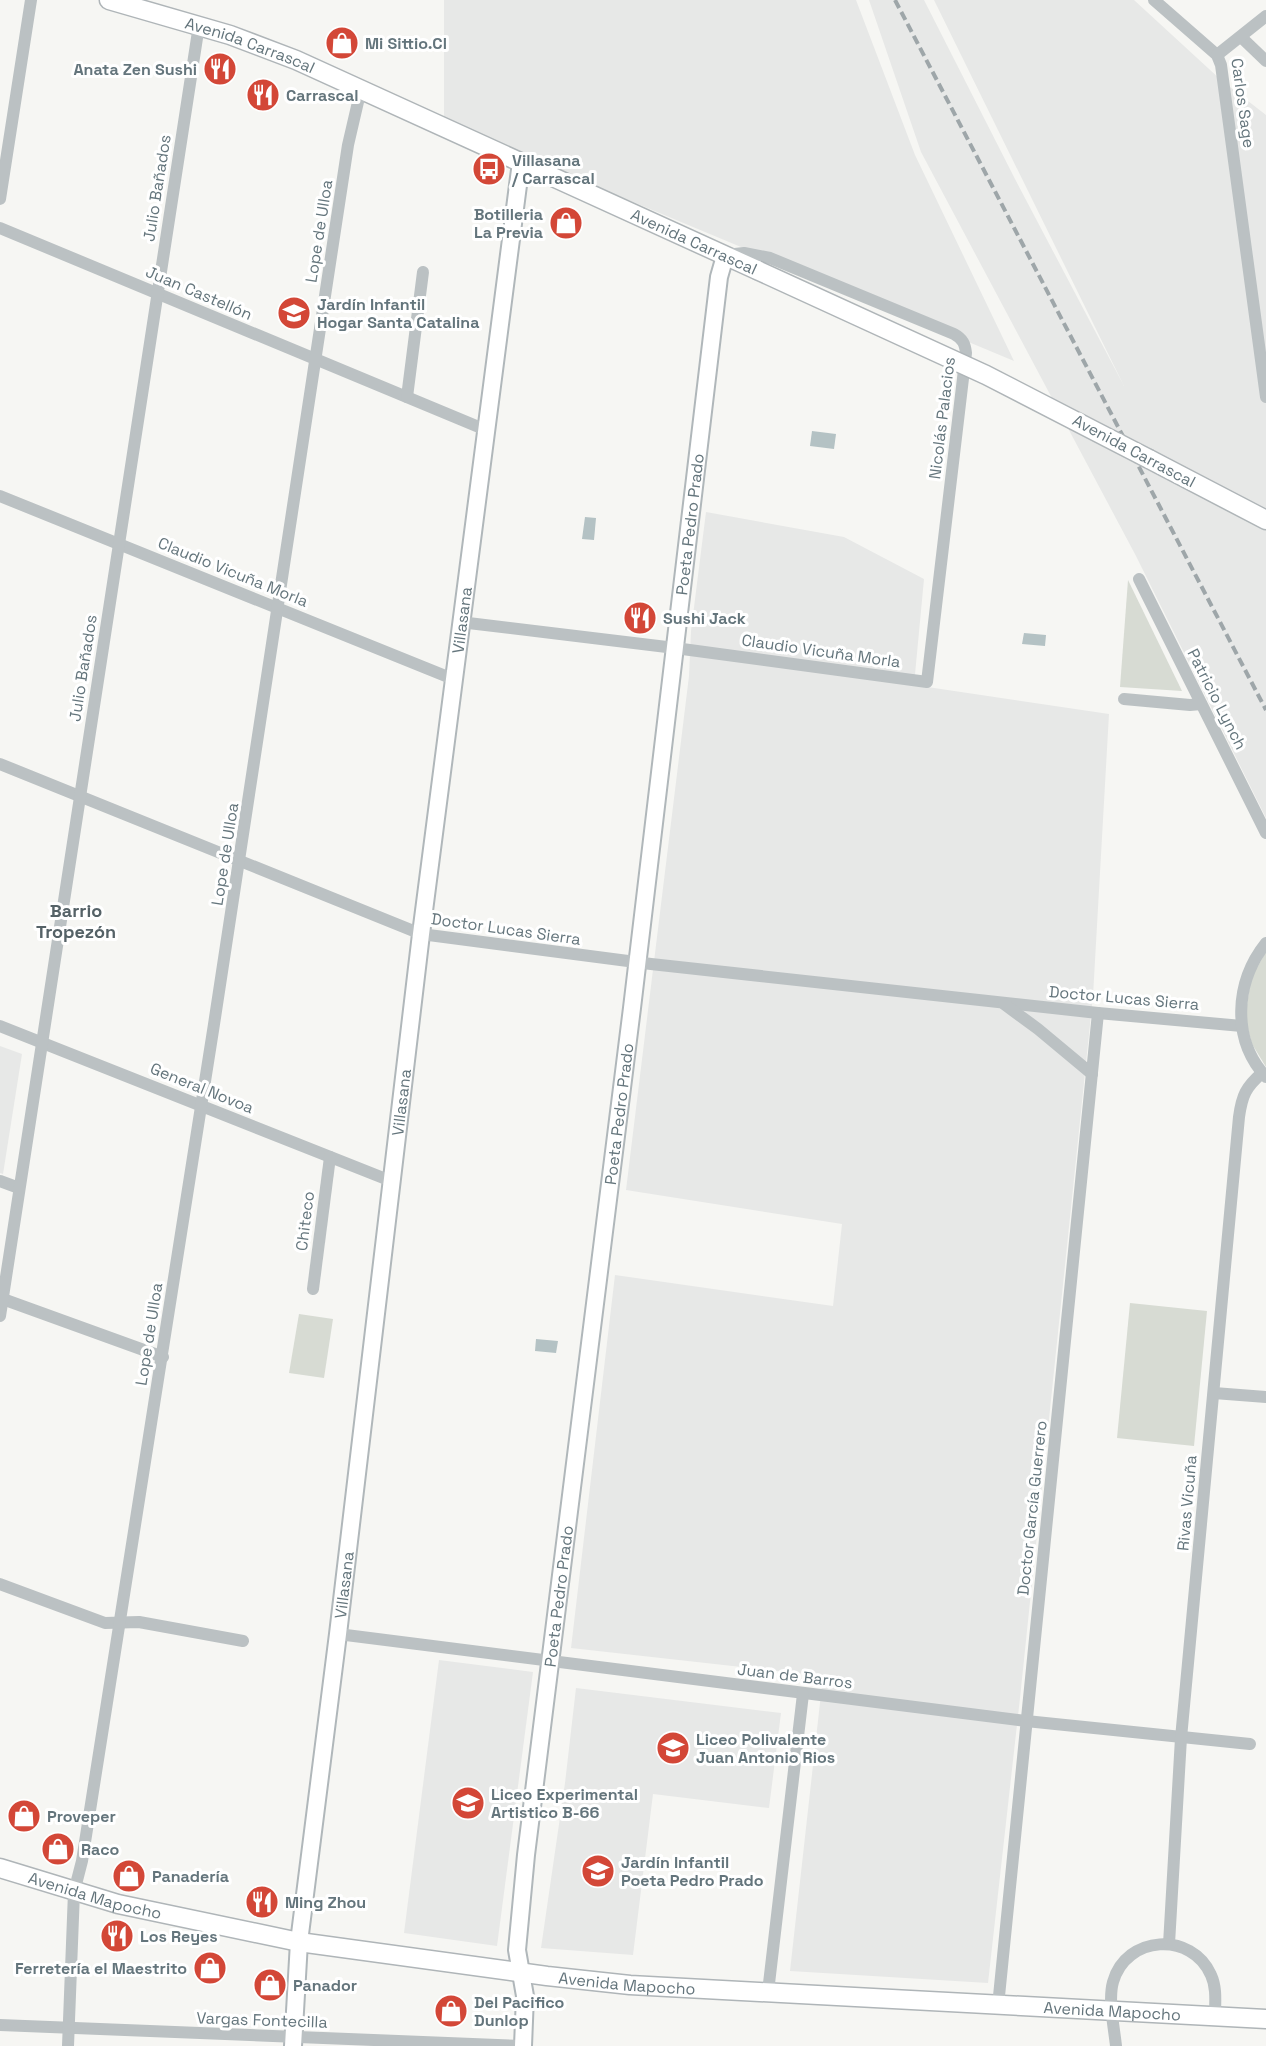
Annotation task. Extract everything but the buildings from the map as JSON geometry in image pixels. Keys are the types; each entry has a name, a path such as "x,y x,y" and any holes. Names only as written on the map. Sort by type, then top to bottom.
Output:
{"main road":[{"name":"Avenida Carrascal","path":"109,0 129,3 199,25 296,60 361,89 1034,398 1266,520"},
{"name":"Avenida Mapocho","path":"0,1868 118,1904 299,1942 520,1972 630,1985 1266,2019"}],"street":[{"path":"0,199 32,0"},
{"path":"1154,0 1217,56"},
{"name":"Carlos Sage","path":"1266,16 1217,56 1223,73 1266,397"},
{"name":"Julio Bañados","path":"0,1316 199,25"},
{"name":"Carlos Sage","path":"1241,37 1266,61"},
{"name":"Lope de Ulloa","path":"68,2046 74,1892 82,1861 241,860 348,145 361,89"},
{"name":"Villasana","path":"293,2042 299,1942 391,1181 460,622 521,162"},
{"name":"Juan Castellón","path":"0,228 486,430"},
{"name":"Nicolás Palacios","path":"725,256 744,253 770,258 954,334 966,345 927,682"},
{"name":"Poeta Pedro Prado","path":"524,2046 525,2002 517,1958 518,1932 638,963 719,277 725,256"},
{"path":"407,397 423,272"},
{"name":"Claudio Vicuña Morla","path":"0,496 453,679"},
{"name":"Patricio Lynch","path":"1139,579 1266,833"},
{"name":"Claudio Vicuña Morla","path":"460,622 927,682"},
{"path":"1124,699 1201,704"},
{"name":"Doctor Lucas Sierra","path":"0,764 421,934 638,963 1002,1003 1242,1026"},
{"path":"1264,1075 1249,1050 1242,1026 1241,1001 1251,964 1266,943"},
{"name":"Doctor Lucas Sierra","path":"1002,1003 1038,1029 1092,1074"},
{"name":"Doctor García Guerrero","path":"998,2006 1098,1013"},
{"name":"General Novoa","path":"0,1026 391,1181"},
{"name":"Rivas Vicuña","path":"1169,1944 1181,1738 1241,1104 1247,1087 1264,1075"},
{"name":"Chiteco","path":"313,1289 330,1157"},
{"path":"0,1181 19,1188"},
{"path":"1,1299 162,1357"},
{"path":"1214,1393 1266,1397"},
{"path":"0,1584 99,1622 120,1624 139,1622 243,1641"},
{"name":"Juan de Barros","path":"338,1634 1026,1721 1250,1744"},
{"path":"768,1992 803,1694"},
{"path":"1116,2046 1111,1996 1113,1983 1124,1961 1142,1948 1155,1944 1169,1944 1190,1951 1206,1966 1215,1990 1215,2016"},
{"name":"Vargas Fontecilla","path":"0,2025 293,2042 524,2046"}],"shaded area":[{"path":"444,0 856,0 915,155 1014,361 444,123"},
{"path":"869,0 924,0 1124,386 934,0 1134,0 1221,80 1266,115 1266,818 1136,556 921,152"},
{"path":"812,431 836,434 834,449 810,446"},
{"path":"706,512 844,537 924,579 914,685 1109,714 1093,996 988,1983 790,1971 823,1676 571,1648 615,1275 833,1306 842,1224 626,1190 689,676 691,631"},
{"path":"585,517 596,518 594,540 582,539"},
{"path":"1128,580 1182,691 1120,687"},
{"path":"1024,633 1046,635 1045,646 1022,644"},
{"path":"1266,952 1266,1067 1252,1044 1245,1018 1251,978"},
{"path":"0,1046 22,1054 3,1174 0,1173"},
{"path":"1130,1303 1207,1311 1194,1446 1117,1438"},
{"path":"299,1314 333,1319 324,1378 289,1373"},
{"path":"536,1339 558,1341 556,1353 535,1351"},
{"name":"Liceo Experimental Artistico B-66","path":"439,1660 533,1672 497,1946 404,1933"},
{"path":"576,1688 781,1713 769,1808 653,1794 633,1955 541,1948"}],"railway":[{"path":"895,0 1266,710"}],"place":[{"name":"Mi Sittio.Cl","path":"342,43"},
{"name":"Anata Zen Sushi","path":"220,69"},
{"name":"Carrascal","path":"263,95"},
{"name":"Villasana / Carrascal","path":"489,169"},
{"name":"Botilleria La Previa","path":"566,223"},
{"name":"Jardín Infantil Hogar Santa Catalina","path":"294,313"},
{"name":"Sushi Jack","path":"640,618"},
{"name":"Liceo Polivalente Juan Antonio Rios","path":"673,1748"},
{"name":"Liceo Experimental Artistico B-66","path":"468,1803"},
{"name":"Proveper","path":"24,1816"},
{"name":"Raco","path":"58,1849"},
{"name":"Jardín Infantil Poeta Pedro Prado","path":"598,1871"},
{"name":"Panadería","path":"129,1876"},
{"name":"Ming Zhou","path":"262,1902"},
{"name":"Los Reyes","path":"117,1936"},
{"name":"Ferretería el Maestrito","path":"210,1968"},
{"name":"Panador","path":"270,1985"},
{"name":"Del Pacifico Dunlop","path":"451,2011"}],"district":[{"name":"Barrio Tropezón","path":"76,920"}]}
